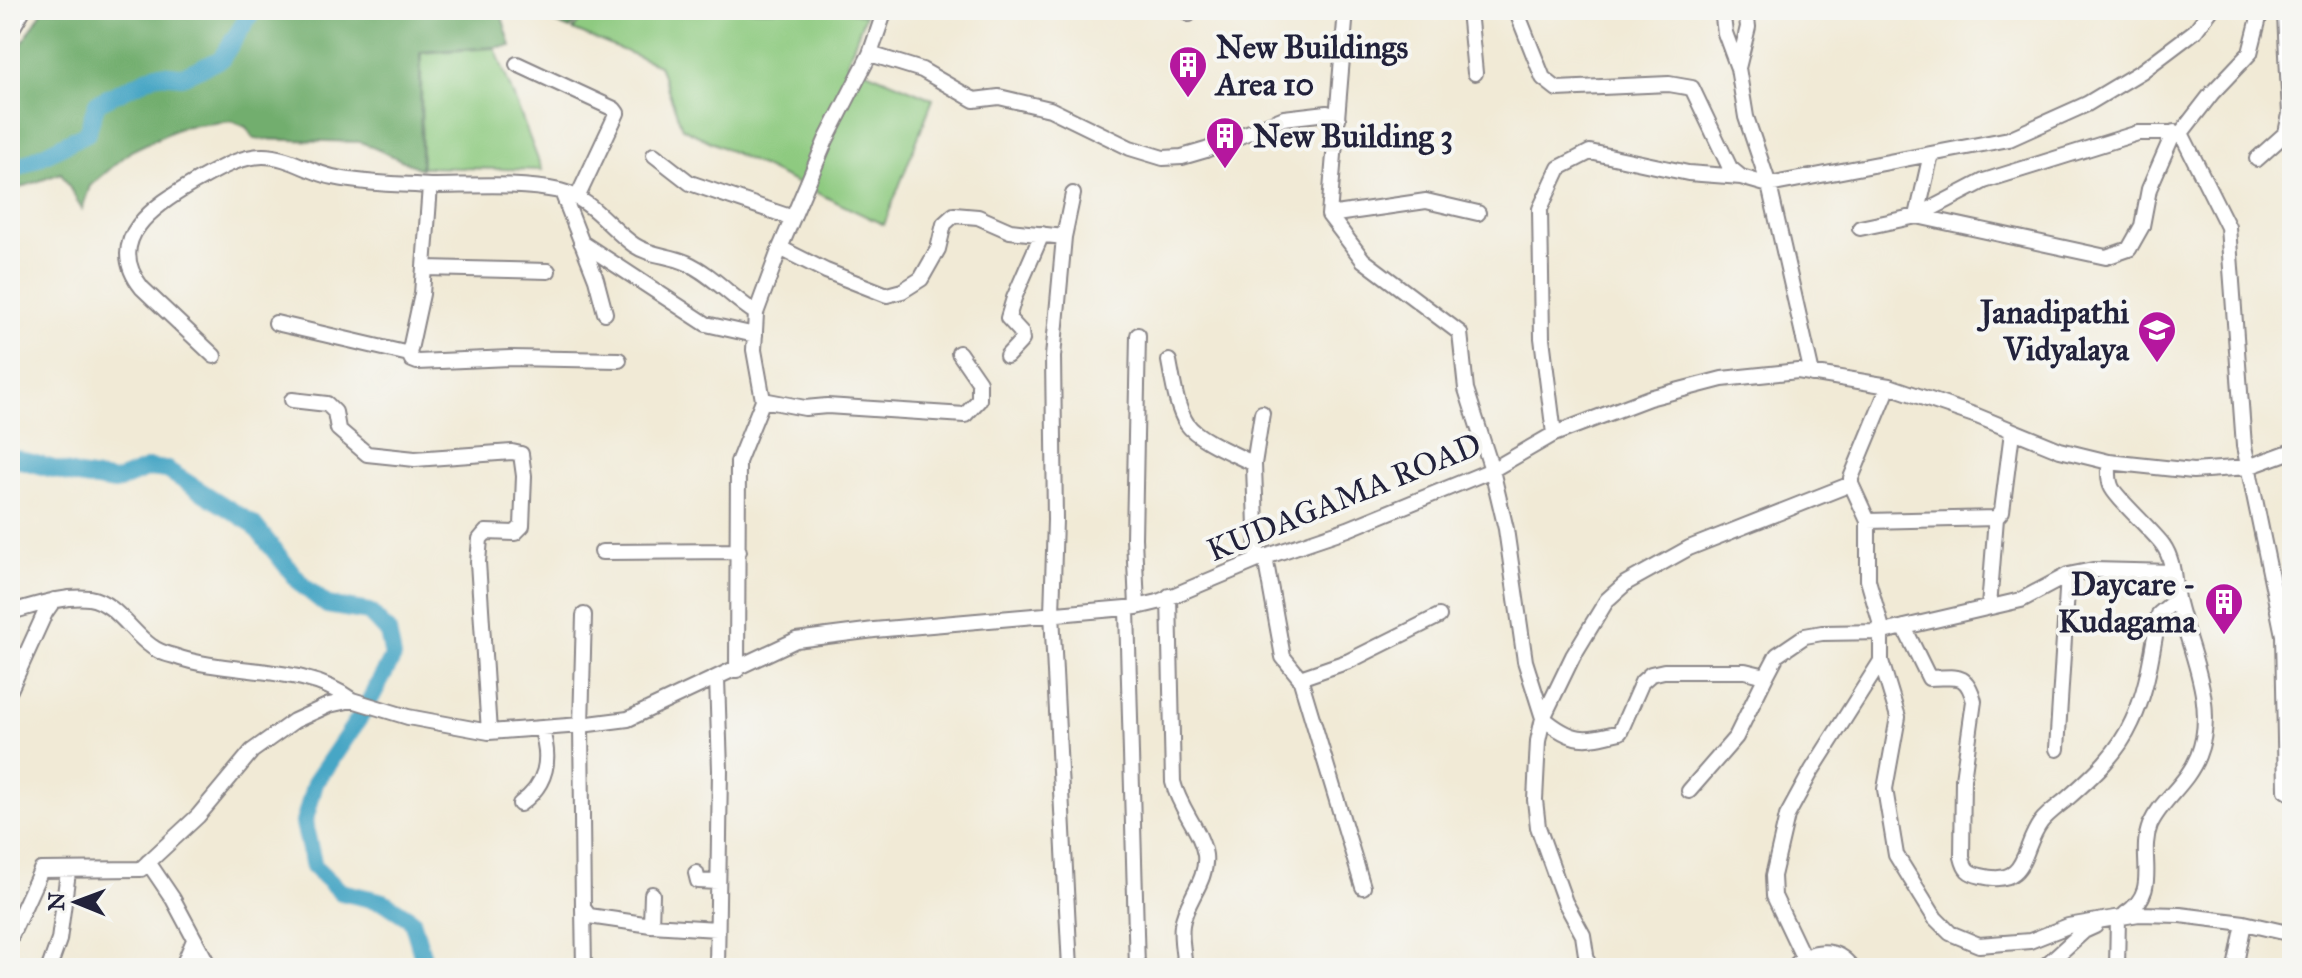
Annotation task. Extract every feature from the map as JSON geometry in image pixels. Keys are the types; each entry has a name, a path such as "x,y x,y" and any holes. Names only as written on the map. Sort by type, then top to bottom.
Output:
{"street":[{"path":"10,32 23,10"},
{"path":"737,670 738,462 763,400 754,350 756,313 826,140 870,54 885,10"},
{"path":"1346,10 1329,215 1363,260 1460,333 1466,389 1492,470 1506,529 1525,661 1543,718 1571,737 1586,740 1620,732 1642,682 1651,674 1664,671 1745,671 1766,676"},
{"path":"1469,10 1475,73"},
{"path":"1516,10 1543,78 1557,89 1669,84 1692,88 1730,168 1741,177"},
{"path":"1722,10 1725,33 1738,68 1746,117 1769,185 1812,374"},
{"path":"1738,68 1748,27 1746,10"},
{"path":"1554,434 1542,338 1540,209 1559,168 1590,152 1688,173 1741,177 1769,185 2009,139 2087,104 2153,63 2195,31 2211,10"},
{"path":"1917,216 2106,257 2129,249 2142,226 2149,189 2178,132 2250,53 2261,10 2282,11 2285,15 2290,114 2286,133 2257,159"},
{"path":"870,54 922,70 974,100 999,97 1050,109 1130,148 1163,158 1182,157 1206,150 1284,118 1327,113 1338,119"},
{"path":"517,64 617,113 577,198"},
{"path":"1860,228 1917,216 1984,181 2138,133 2178,132"},
{"path":"2178,132 2228,227 2244,446 2283,635 2286,790 2292,794"},
{"path":"1917,216 1931,154"},
{"path":"654,155 690,183 793,218"},
{"path":"214,356 133,276 130,240 139,224 159,203 214,171 247,158 265,156 291,161 330,176 362,182 527,186 562,192 588,203 634,245 647,252 687,263 712,278 736,301 756,313"},
{"path":"430,186 422,294 409,354 412,360 619,360"},
{"path":"562,192 596,279 605,313"},
{"path":"1070,968 1052,613 1055,520 1053,357 1064,237 1073,194"},
{"path":"1329,215 1426,201 1478,213"},
{"path":"780,248 826,271 887,295 902,291 921,279 938,249 944,224 954,215 978,217 1010,231 1064,237"},
{"path":"1007,356 1022,340 1021,332 1008,318 1042,234"},
{"path":"581,242 706,324 755,335"},
{"path":"425,268 548,271"},
{"path":"276,323 409,354"},
{"path":"1137,968 1132,608 1138,335"},
{"path":"763,400 805,408 827,406 965,415 979,400 979,382 959,353"},
{"path":"1169,361 1177,397 1188,426 1254,464"},
{"name":"KUDAGAMA ROAD","path":"352,700 408,717 489,732 581,725 628,719 796,640 874,630 1032,618 1052,613 1132,608 1158,602 1492,470 1554,434 1649,398 1722,379 1798,371 1889,386 1977,416 2060,450 2109,462 2193,471 2248,467 2292,451"},
{"path":"1889,386 1851,484 1868,521 1868,580 1882,632 1881,661 1898,717 1885,789 1896,855 1935,918 1950,933 1979,945 2030,941 2068,926 2139,914 2180,915 2244,923 2292,934"},
{"path":"292,400 327,404 335,412 338,429 367,454 415,459 512,452 521,454 524,476 522,526 515,533 486,532 480,539 478,562 489,732"},
{"path":"1262,413 1254,464 1261,559 1283,657 1300,678 1363,887"},
{"path":"1989,607 1996,518 2002,511 2012,432"},
{"path":"2043,968 2090,927 2118,918 2140,901 2147,880 2148,829 2190,776 2206,726 2202,690 2164,546 2111,488 2109,462"},
{"path":"1588,968 1583,935 1565,902 1538,827 1535,800 1538,741 1543,718 1573,656 1607,600 1626,583 1689,548 1851,484"},
{"path":"1868,521 1996,518"},
{"path":"602,552 739,551"},
{"path":"1689,791 1736,737 1777,655 1805,636 1882,632 1904,627 2021,600 2068,575 2093,570 2173,572"},
{"path":"2057,749 2068,575"},
{"path":"1169,596 1173,782 1177,801 1200,838 1205,857 1203,874 1181,924 1185,968"},
{"path":"10,612 54,600 90,598 110,607 153,648 178,658 290,676 341,692 352,700"},
{"path":"1904,627 1929,678 1960,679 1967,682 1971,689 1974,701 1963,779 1962,857 1964,867 1970,873 2005,878 2014,874 2025,857 2041,822 2104,766 2132,723 2148,673 2159,614 2177,599"},
{"path":"10,690 54,600"},
{"path":"584,615 581,725 584,968"},
{"path":"1300,678 1349,661 1439,616"},
{"path":"1852,968 1839,954 1829,952 1798,962 1774,896 1773,876 1787,816 1812,770 1881,661"},
{"path":"717,678 720,770 717,968"},
{"path":"10,938 41,870 141,869 198,816 252,751 294,721 329,705 352,700"},
{"path":"520,804 533,794 545,777 541,729"},
{"path":"148,862 173,899 210,968"},
{"path":"49,968 59,940 68,872"},
{"path":"696,873 698,881 718,882"},
{"path":"651,925 652,894"},
{"path":"583,908 589,916 651,925 717,929"},
{"path":"2117,968 2118,918"},
{"path":"2235,968 2244,923"},
{"path":"182,968 194,940"}],"green space":[{"path":"43,10 500,10 511,46 420,52 421,169 361,142 254,139 246,127 232,121 181,127 131,151 90,186 82,209 61,173 14,190 10,198 10,63"},
{"path":"524,10 585,10 570,29"},
{"path":"588,10 840,10 865,15 847,63 933,99 884,225 682,128 659,65 573,30"},
{"path":"495,48 542,170 422,167 421,53"}],"waterway":[{"path":"10,172 87,133 97,103 157,74 182,76 221,59 253,10"},
{"path":"10,457 79,476 115,482 149,468 167,470 253,524 302,585 327,605 369,612 388,632 393,657 364,711 315,783 304,823 314,867 341,892 384,902 412,920 426,968"}],"place":[{"name":"New Buildings Area 10","path":"1188,99"},
{"name":"New Building 3","path":"1225,170"},
{"name":"Janadipathi Vidyalaya","path":"2157,364"},
{"name":"Daycare - Kudagama","path":"2224,636"}]}
